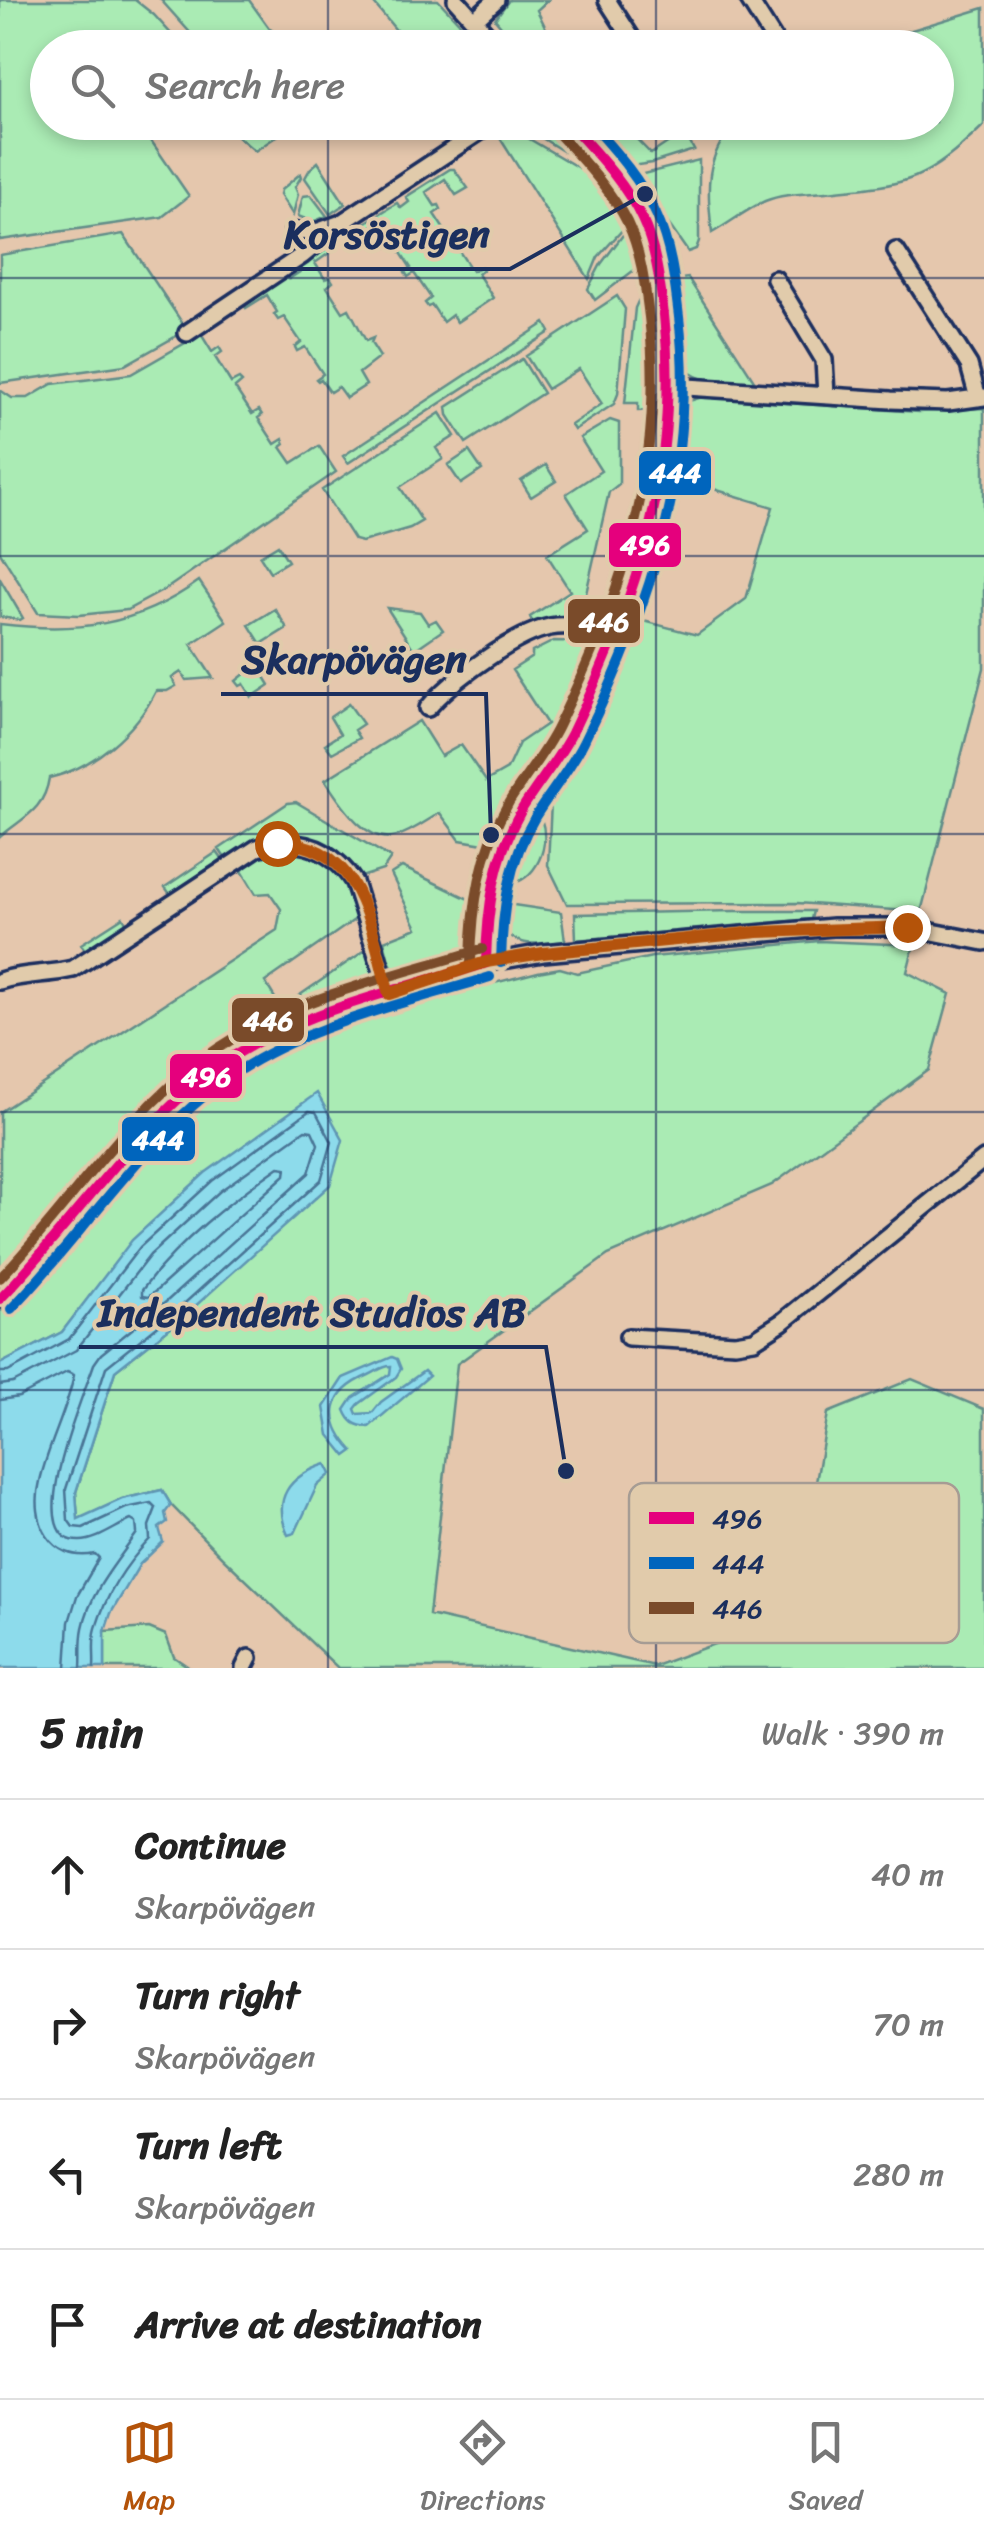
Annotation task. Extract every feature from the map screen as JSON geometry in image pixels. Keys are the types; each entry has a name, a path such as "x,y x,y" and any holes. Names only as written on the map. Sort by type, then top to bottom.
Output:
{"street":[{"path":"456,0 483,30"},
{"path":"474,20 496,0"},
{"path":"608,0 627,30"},
{"path":"749,0 768,30"},
{"path":"187,333 303,255 341,222 466,140"},
{"path":"486,962 492,884 520,812 562,754 619,635 633,596 654,516 671,386 670,344 660,284 640,214 584,140"},
{"path":"293,232 319,232 341,222"},
{"path":"671,386 948,402 981,398 968,366 896,251"},
{"path":"776,278 824,360 826,395"},
{"path":"428,708 444,689 535,631 566,626 619,635"},
{"path":"0,981 22,973 46,976 73,969 257,848 296,842 326,852 354,882 389,994"},
{"path":"0,1299 177,1101 240,1052 302,1022 486,962 630,944 834,927 907,927 984,942"},
{"path":"628,1336 736,1343 754,1340 782,1322 984,1159"}],"green space":[{"path":"0,0 135,0 168,30 30,30 30,140 151,140 189,196 162,217 0,240"},
{"path":"161,0 249,0 271,30 188,30"},
{"path":"371,0 438,0 466,30 396,30"},
{"path":"509,0 548,0 537,10 547,30 504,30 495,19"},
{"path":"984,8 984,125 945,159 913,178 772,198 712,233 710,174 723,140 954,140 954,30 912,30"},
{"path":"242,140 271,140 255,151"},
{"path":"501,140 531,140 582,170 623,221 624,228 598,257 589,279"},
{"path":"545,140 567,140 588,164"},
{"path":"601,140 637,140 651,154 672,140 688,140 694,150 652,163 624,167"},
{"path":"699,160 699,241 696,249 688,252 635,176"},
{"path":"318,162 345,204 330,214 305,178"},
{"path":"450,169 468,188 456,195 445,179 426,192 435,206 439,205 441,209 434,214 451,240 458,236 461,240 455,245 472,271 481,267 483,270 478,274 493,298 457,322 452,315 443,322 432,305 428,307 425,303 431,298 414,273 408,277 405,272 411,268 394,242 387,247 383,242 387,239 377,223 360,233 357,228 397,203 401,208 409,202 406,197"},
{"path":"300,174 295,187 298,194 293,215 280,195"},
{"path":"311,195 327,216 313,222 298,216 303,196"},
{"path":"629,227 646,261 595,300 588,289"},
{"path":"123,234 187,330 125,365 0,383 0,255"},
{"path":"330,242 335,249 315,263 325,279 330,277 333,282 327,287 343,312 349,309 366,341 373,338 371,343 380,357 359,373 366,385 346,398 338,387 330,392 321,379 316,379 323,374 305,347 297,351 295,347 301,342 284,317 278,320 267,295 246,308 241,300 284,272 289,279 301,271 297,263"},
{"path":"688,278 757,385 709,381 685,368 672,280"},
{"path":"651,288 660,361 656,410 638,411 638,403 625,403 635,308"},
{"path":"617,296 625,309 618,394 614,404 574,430 571,425 602,404 579,369 547,389 526,356"},
{"path":"545,323 550,332 348,463 343,456"},
{"path":"201,334 212,352 219,347 222,352 215,357 231,383 239,379 242,382 235,388 252,414 259,410 262,415 258,418 275,444 283,439 285,444 281,447 292,463 319,446 336,472 166,589 127,610 79,615 38,613 0,552 0,390 12,398 28,398 52,384 131,374"},
{"path":"522,359 543,393 466,443 447,407"},
{"path":"702,397 919,412 984,408 984,668 921,912 797,903 567,904 548,865 551,802 581,754 633,630 644,621 697,635 746,599 773,507 694,483 673,481 678,412 686,402"},
{"path":"440,413 455,436 436,448 443,459 400,487 422,521 362,542 354,540 322,490"},
{"path":"610,420 619,423 619,484 609,492 580,620 533,623 530,617 570,591 547,555 588,529 566,494 601,471 580,438"},
{"path":"469,451 482,470 461,484 448,465"},
{"path":"546,465 556,481 531,497 521,481"},
{"path":"278,545 288,561 270,572 260,556"},
{"path":"0,579 23,618 20,620 0,617"},
{"path":"199,581 226,621 191,644 213,678 186,680 181,672 172,678 176,686 156,691 137,720 112,746 82,766 49,778 37,806 0,837 0,624 54,628 104,623 152,608"},
{"path":"387,608 420,612 428,624 436,620 443,630 414,650"},
{"path":"275,609 287,628 261,644 249,625"},
{"path":"554,641 589,642 602,647 555,741 520,780 484,844 460,840 440,813 408,832 386,837 364,828 346,810 325,780 419,721 441,756 461,745 486,781 507,769 519,743 547,724 512,670 532,657 532,652"},
{"path":"257,664 270,685 252,697 244,684 240,686 236,681"},
{"path":"349,704 363,724 354,730 359,738 332,753 325,744 340,734 330,717"},
{"path":"296,802 391,858 383,870 358,878 329,848 297,838 263,842 225,858 219,849 288,803"},
{"path":"541,818 544,840 539,860 526,877 506,885 536,820"},
{"path":"278,849 309,854 331,867 346,888 357,918 265,982 281,1008 367,949 372,967 370,983 309,1003 249,1032 193,1067 137,1124 0,1280 0,1112 277,930 281,909 270,893 256,894 242,871 256,856"},
{"path":"217,852 222,859 170,894 165,887"},
{"path":"402,867 479,904 468,951 439,967 400,980 384,941 417,928 391,874"},
{"path":"500,903 561,912 565,941 528,943 513,938 500,923"},
{"path":"813,911 811,919 576,940 575,914"},
{"path":"123,917 127,924 85,950 81,944"},
{"path":"819,941 914,945 907,972 950,994 929,1070 772,1185 608,1255 457,1364 429,1615 655,1666 717,1643 959,1643 959,1483 816,1483 828,1413 912,1379 984,1409 984,1668 338,1668 222,1557 171,1505 162,1490 122,1499 78,1520 76,1492 115,1371 182,1318 234,1269 205,1173 133,1240 62,1332 0,1364 0,1312 180,1111 217,1079 288,1040 361,1017 538,972 560,968 577,973 652,957"},
{"path":"149,1628 166,1635 174,1657 190,1668 105,1668 105,1631"}],"water":[{"path":"317,1093 343,1140 330,1185 182,1318 115,1371 76,1492 78,1519 122,1499 162,1490 171,1505 165,1513 167,1522 159,1528 163,1542 140,1564 111,1613 105,1631 105,1668 0,1668 0,1364 62,1332 132,1240 205,1173"},
{"path":"392,1357 401,1369 359,1404 357,1414 372,1413 424,1371 429,1376 369,1427 354,1423 345,1410 353,1398 390,1374 391,1366 345,1390 338,1398 334,1417 353,1451 346,1456 329,1435 324,1407 343,1378"},
{"path":"326,1464 331,1474 317,1486 295,1533 288,1535 282,1510 287,1490 302,1475"}],"transit line":[{"name":"446","path":"471,963 473,921 484,860 509,802 553,736 602,628 634,527 651,424 649,317 636,245 612,198 564,140"},
{"name":"496","path":"486,963 490,903 512,827 572,733 634,581 649,530 666,425 664,315 651,242 627,192 584,140"},
{"name":"444","path":"501,963 505,906 518,852 535,817 584,741 648,588 674,482 681,428 683,373 672,265 656,214 643,189 604,140"},
{"name":"446","path":"0,1278 122,1135 204,1058 302,1005 482,949"},
{"name":"496","path":"0,1299 127,1151 212,1071 275,1033 309,1019 486,963"},
{"name":"444","path":"11,1309 151,1147 213,1089 248,1065 305,1036 490,977"}],"place":[{"name":"Korsöstigen","path":"645,194"},
{"name":"Skarpövägen","path":"491,835"},
{"name":"Independent Studios AB","path":"566,1471"}],"route":[{"path":"277,843 306,844 326,852 345,869 354,882 389,994 486,962 543,953 758,932 907,927"}]}
